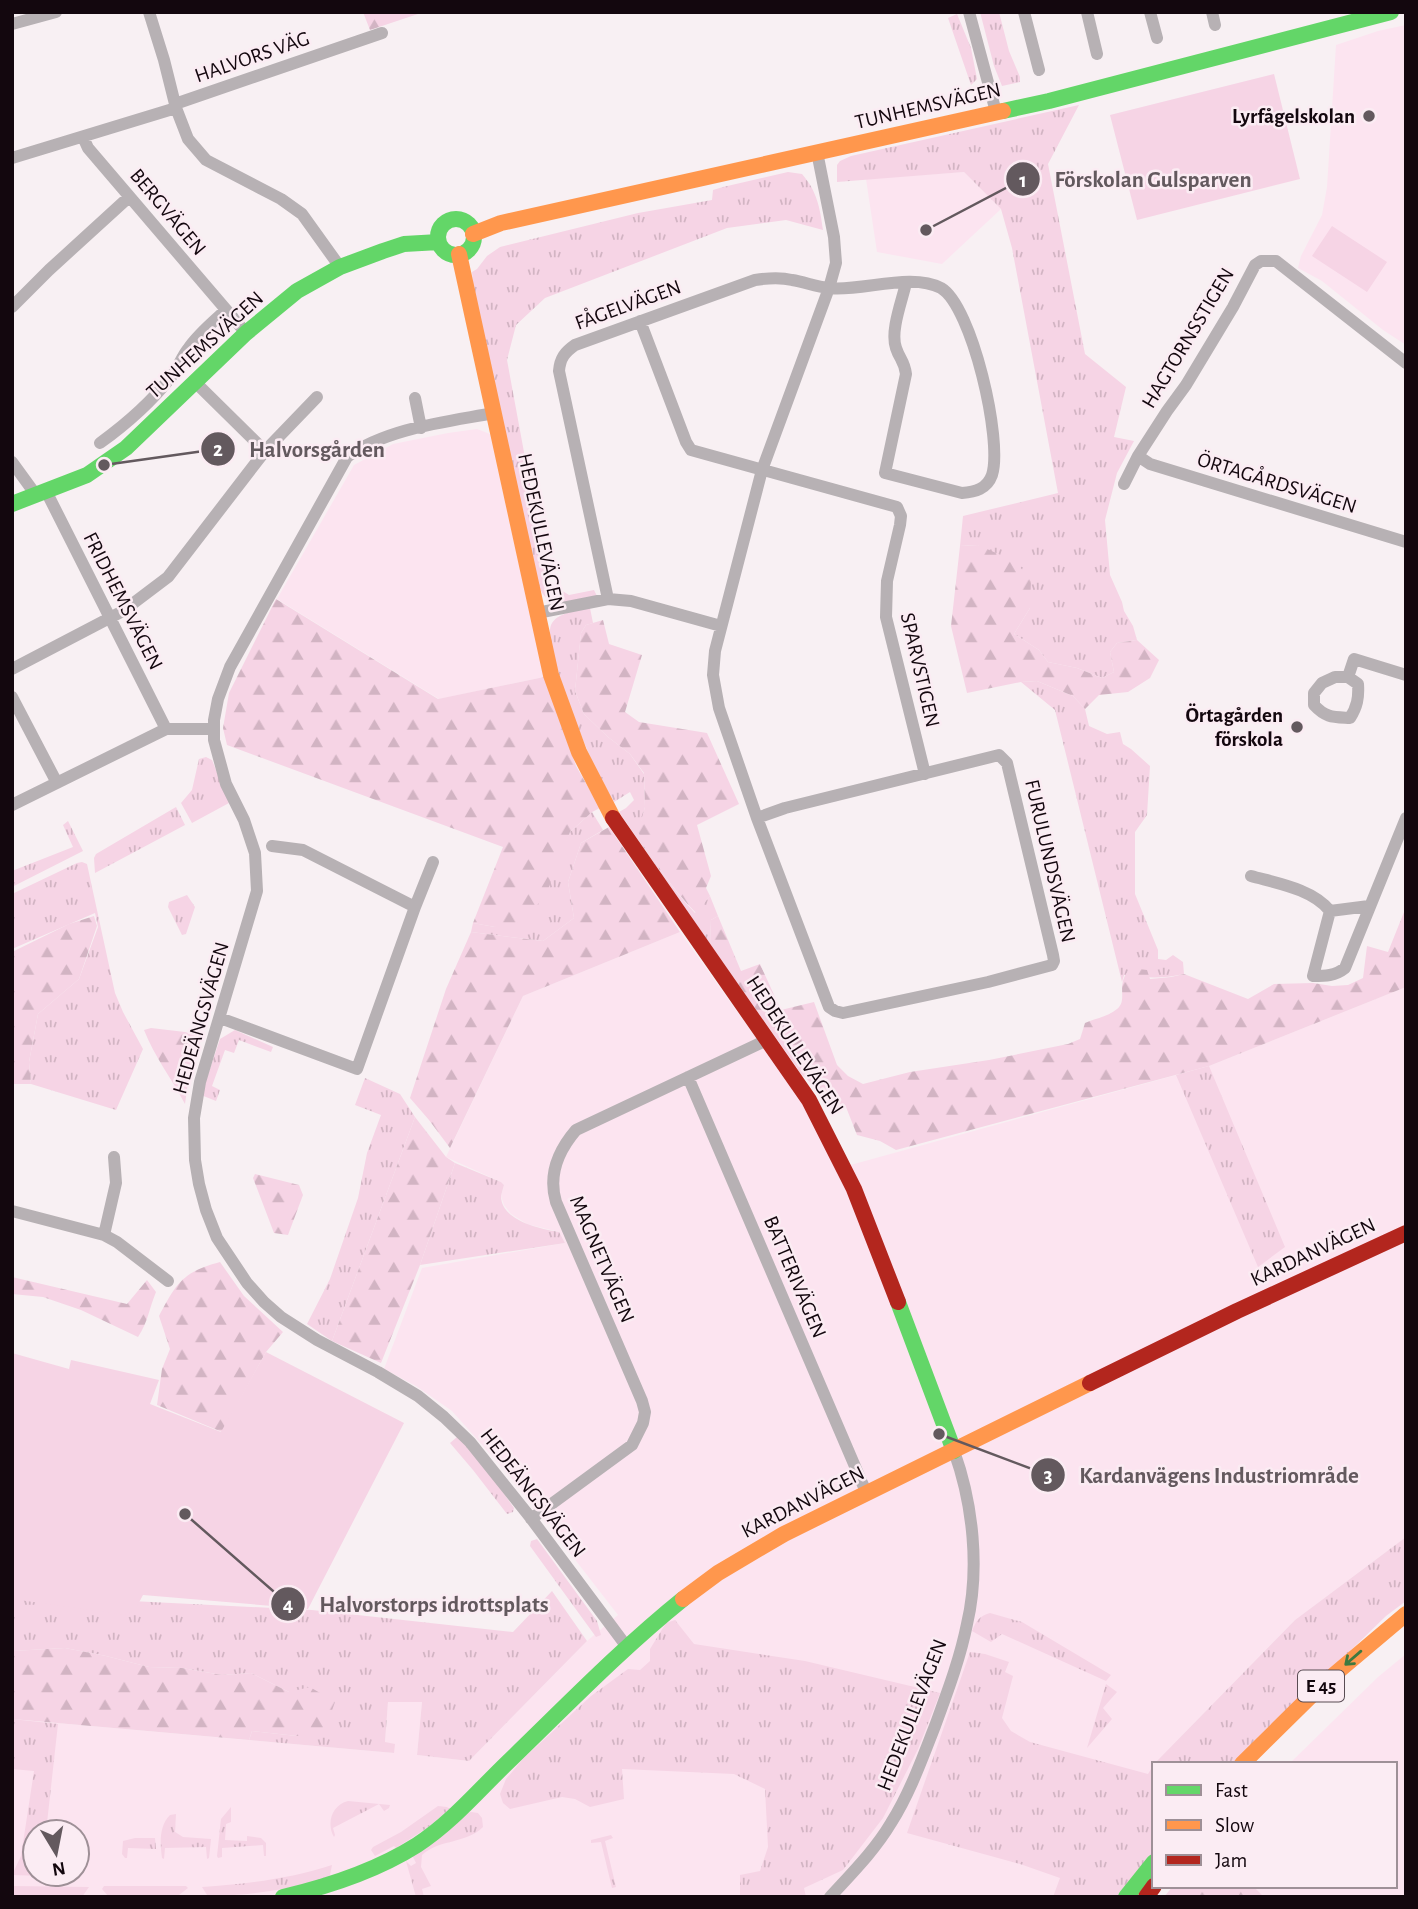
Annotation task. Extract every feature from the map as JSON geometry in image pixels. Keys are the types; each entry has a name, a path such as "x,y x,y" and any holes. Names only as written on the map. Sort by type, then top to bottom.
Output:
{"main road":[{"name":"TUNHEMSVÄGEN","path":"473,234 500,223 1049,101 1391,12"},
{"path":"451,219 465,221 473,234 470,247 459,254 447,252 438,236 440,228 451,219"},
{"name":"TUNHEMSVÄGEN","path":"12,504 87,475 126,448 246,334 297,291 340,267 404,244 439,242"},
{"name":"HEDEKULLEVÄGEN","path":"459,254 551,675 579,752 608,810 809,1100 854,1189 954,1451"},
{"name":"KARDANVÄGEN","path":"283,1897 352,1878 417,1844 461,1808 627,1647 691,1591 726,1567 866,1492 1163,1346 1406,1233"},
{"name":"E 45","path":"1244,1762 1323,1684 1406,1614"},
{"name":"E 45","path":"1262,1762 1406,1631"},
{"path":"1126,1897 1152,1864"}],"street":[{"path":"149,12 175,106 188,139 206,160 281,199 302,214 340,267"},
{"path":"969,12 996,112"},
{"path":"1024,12 1039,70"},
{"path":"1087,12 1097,54"},
{"path":"1150,12 1157,38"},
{"path":"12,24 48,13"},
{"name":"HALVORS VÄG","path":"12,158 175,106 382,33"},
{"name":"BERGVÄGEN","path":"83,137 88,148 246,334"},
{"name":"FURULUNDSVÄGEN","path":"757,818 785,808 999,755 1007,763 1054,961 1049,967 844,1013 829,1007 757,818 719,708 713,676 721,625 762,470 836,263 834,237 817,152"},
{"path":"12,307 129,197"},
{"name":"HAGTORNSSTIGEN","path":"1124,484 1138,456 1234,307 1255,265 1261,261 1276,261 1406,363"},
{"name":"FÅGELVÄGEN","path":"608,599 559,372 559,362 565,352 575,345 755,280 773,277 792,279 829,288"},
{"path":"829,288 906,283 925,283 942,289 955,303 966,326 985,385 994,437 992,475 985,487 974,492 962,493 886,473 906,374 893,334 906,283"},
{"path":"100,443 119,429 170,379 194,340 226,310"},
{"path":"640,321 685,442 691,450 762,470"},
{"path":"194,382 265,451"},
{"path":"12,669 123,611 168,577 265,451 317,397"},
{"path":"415,398 421,428"},
{"name":"HEDEÄNGSVÄGEN","path":"494,413 393,434 374,440 347,457 230,667 218,699 214,740 226,784 244,820 255,853 257,891 196,1102 195,1160 206,1210 217,1238 231,1261 264,1302 281,1317 317,1340 418,1396 444,1417 470,1442 531,1518 627,1647"},
{"name":"ÖRTAGÅRDSVÄGEN","path":"1138,456 1150,464 1406,542"},
{"name":"FRIDHEMSVÄGEN","path":"12,462 41,493 110,618 166,729"},
{"name":"SPARVSTIGEN","path":"762,470 897,507 901,516 887,581 886,617 925,774"},
{"path":"537,613 608,599 631,601 721,625"},
{"path":"1348,677 1354,659 1406,675"},
{"path":"12,697 57,783"},
{"path":"12,805 166,729 213,730"},
{"path":"1330,911 1313,976 1338,973 1345,968 1406,818"},
{"path":"272,846 303,849 415,907"},
{"path":"220,1018 358,1069 433,862"},
{"path":"1251,876 1311,896 1330,911"},
{"path":"1330,911 1369,906"},
{"name":"MAGNETVÄGEN","path":"531,1518 632,1445 643,1423 645,1412 556,1202 552,1177 558,1157 576,1130 767,1040"},
{"name":"BATTERIVÄGEN","path":"688,1077 866,1492"},
{"path":"104,1234 116,1183 114,1157"},
{"path":"12,1211 104,1234 168,1281"},
{"name":"HEDEKULLEVÄGEN","path":"830,1897 866,1857 893,1821 920,1766 947,1695 965,1633 972,1592 973,1544 967,1499 954,1451"}],"shaded area":[{"name":"Lyrfågelskolan","path":"1406,25 1406,345 1322,281 1298,268 1301,256 1322,215 1327,187 1336,45"},
{"path":"964,172 1001,209 942,264 877,252 866,179"},
{"path":"477,429 490,434 544,677 439,699 277,599 354,465 393,444"},
{"path":"680,932 804,1105 836,1169 1209,1066 1406,987 1406,1537 1295,1620 1156,1762 1152,1762 1152,1768 1096,1879 1083,1897 12,1897 12,1719 394,1753 385,1743 388,1701 422,1702 417,1755 469,1761 587,1641 618,1615 556,1535 558,1519 546,1497 531,1500 452,1411 416,1386 384,1369 422,1268 565,1243 559,1232 527,1224 511,1214 501,1196 504,1185 446,1157 523,996"},
{"path":"1406,1654 1406,1897 1166,1897 1173,1888 1397,1888 1397,1762 1291,1762 1378,1677"}],"green space":[{"path":"363,12 424,12 370,30"},
{"path":"980,12 999,12 1020,82 1002,86"},
{"path":"957,14 971,48 977,79 971,85 948,18"},
{"path":"1274,74 1300,179 1137,220 1110,115"},
{"path":"1079,105 1048,164 1085,354 1126,387 1114,437 1134,441 1117,473 1105,520 1110,575 1137,640 1117,643 1110,652 1114,672 1102,678 1077,668 1048,662 1039,650 1014,634 1030,608 978,545 960,546 963,516 1058,493 1012,248 1001,209 964,172 837,182 837,165 851,156"},
{"path":"788,172 802,174 811,187 819,207 823,230 786,220 727,228 545,298 516,325 507,360 548,582 569,595 594,590 597,596 565,602 549,600 538,586 474,297 472,272 500,247 638,213 712,200 713,190"},
{"path":"1332,226 1387,262 1367,292 1312,256"},
{"path":"978,545 1014,561 1031,579 1030,608 1014,634 1039,650 1048,662 1077,668 1102,678 1114,672 1110,652 1117,643 1137,640 1159,660 1150,678 1128,692 1099,695 1085,709 1073,696 1037,681 967,693 951,626 960,546"},
{"path":"276,599 438,699 544,677 576,766 600,808 570,832 547,892 530,915 517,923 495,927 473,923 503,847 227,745 223,728 229,693"},
{"path":"590,608 593,623 586,625 581,633 575,691 584,714 630,754 644,774 645,807 639,832 664,874 695,913 710,896 718,916 711,920 710,944 619,812 634,800 630,792 614,802 601,779 565,693 553,652 551,625 558,617"},
{"path":"603,620 609,644 642,655 625,712 639,722 707,733 739,804 697,825 711,876 706,888 710,896 696,913 664,874 638,832 645,807 644,773 630,754 584,714 575,691 581,633 586,625"},
{"path":"1037,681 1073,696 1085,709 1089,726 1107,734 1120,732 1123,744 1150,766 1147,815 1135,832 1135,894 1158,950 1158,959 1166,960 1173,955 1183,962 1184,974 1154,978 1124,975 1122,982 1055,710 1021,682"},
{"path":"206,757 212,760 229,803 192,823 181,803 192,790 199,759"},
{"path":"176,807 185,825 95,873 96,854"},
{"path":"592,812 603,830 581,843 568,882 574,918 543,941 471,932 473,923 495,927 563,847 570,832"},
{"path":"68,821 83,851 12,887 12,871 73,847 63,825"},
{"path":"609,827 680,932 523,996 450,1148 410,1098 446,989 471,932 543,941 574,918 568,882 581,843"},
{"path":"82,862 87,864 115,993 143,1049 116,1110 31,1084 29,1062 38,1014 79,979 98,927 95,913 12,949 12,894"},
{"path":"187,895 195,907 186,934 182,935 168,907 169,902"},
{"path":"1406,907 1406,987 1209,1066 896,1150 880,1141 857,1135 846,1107 829,1099 802,1075 710,944 711,920 718,916 741,971 760,964 781,1010 814,1002 837,1065 848,1076 863,1084 910,1072 1068,1044 1080,1039 1085,1023 1110,1014 1120,1005 1123,980 1131,968 1147,970 1150,979 1184,974 1248,999 1274,984 1348,985 1363,978 1367,946 1388,952"},
{"path":"94,916 97,926 79,979 38,1014 29,1062 31,1084 12,1084 12,952 69,924"},
{"path":"151,1028 202,1037 189,1075 185,1104 148,1040 144,1030"},
{"path":"235,1030 273,1047 271,1052 239,1040 234,1053 225,1050 212,1086 220,1090 216,1101 201,1095 220,1039"},
{"path":"1209,1066 1285,1247 1258,1267 1176,1075"},
{"path":"365,1078 400,1094 415,1117 332,1341 307,1324 330,1279 358,1198 367,1153 381,1115 355,1105"},
{"path":"415,1117 446,1157 455,1163 420,1265 381,1363 332,1341"},
{"path":"455,1163 501,1182 504,1185 501,1196 503,1205 508,1212 523,1222 559,1232 565,1243 420,1265"},
{"path":"255,1174 299,1185 303,1195 288,1235 274,1233 253,1178"},
{"path":"220,1262 244,1296 283,1332 266,1352 222,1432 157,1405 162,1369 170,1349 159,1316 170,1295 188,1275"},
{"path":"12,1277 127,1304 147,1280 156,1292 138,1337 81,1310 43,1297 12,1294"},
{"path":"266,1352 404,1423 308,1609 143,1595 135,1610 126,1615 12,1599 12,1353 69,1369 71,1360 159,1380 150,1404 221,1432"},
{"path":"457,1437 491,1475 514,1508 513,1512 507,1514 450,1443"},
{"path":"1406,1537 1406,1601 1386,1616 1236,1762 1156,1762 1295,1620"},
{"path":"537,1539 597,1621 601,1635 596,1637 530,1546 531,1541"},
{"path":"552,1591 587,1641 469,1761 417,1755 422,1702 388,1702 385,1742 395,1744 394,1753 249,1740 252,1731 297,1736 289,1692 251,1673 222,1675 182,1668 149,1667 65,1648 12,1651 12,1595 312,1610 513,1632"},
{"path":"990,1613 1022,1622 1111,1675 1106,1681 1002,1634 991,1642 972,1631 978,1619"},
{"path":"675,1620 694,1644 805,1661 940,1693 918,1749 883,1818 843,1870 804,1888 806,1897 740,1897 740,1875 760,1871 768,1847 765,1789 734,1774 622,1769 624,1799 590,1807 575,1799 562,1797 510,1809 503,1803 500,1794 506,1779 523,1759 591,1696 628,1669 640,1670 650,1661 650,1649 666,1623"},
{"path":"65,1648 149,1667 182,1668 222,1675 251,1673 289,1692 310,1687 335,1702 324,1733 297,1736 252,1731 249,1740 12,1719 12,1651"},
{"path":"970,1652 1009,1662 1005,1672 1013,1676 1002,1718 1011,1731 1030,1742 1148,1774 1152,1767 1152,1859 1119,1897 1053,1897 1060,1878 1020,1864 907,1833"},
{"path":"1106,1684 1117,1692 1103,1708 1112,1719 1087,1748"},
{"path":"12,1719 58,1724 48,1818 27,1818 34,1771 12,1769"},
{"path":"348,1801 390,1805 384,1811 379,1804 333,1828 334,1837 331,1826 332,1815 338,1806"},
{"path":"438,1806 450,1809 396,1848 394,1846 375,1856 371,1850 373,1847 401,1832"},
{"path":"231,1807 231,1822 226,1824 225,1840 247,1841 247,1836 261,1838 266,1843 266,1856 263,1845 222,1848 222,1857 218,1858 221,1819"},
{"path":"466,1813 478,1813 482,1818 483,1827 469,1836 436,1846 422,1855 421,1867 431,1886 422,1889 424,1897 416,1897 406,1861 411,1866 416,1863 412,1855"},
{"path":"176,1814 175,1832 183,1837 211,1839 209,1858 207,1859 206,1847 165,1848 164,1859 162,1858 162,1829 166,1819"},
{"path":"611,1835 613,1838 605,1841 616,1887 612,1888 601,1842 591,1843 591,1840"},
{"path":"155,1838 156,1849 128,1848 125,1858 122,1854 123,1841"},
{"path":"21,1856 21,1875 12,1875"},
{"path":"332,1865 327,1878 270,1891 211,1896 207,1895 202,1887 267,1880"},
{"path":"13,1886 88,1888 82,1897 12,1895"},
{"path":"104,1886 188,1888 179,1895 108,1896 102,1889"},
{"path":"1171,1888 1255,1888 1264,1897 1164,1897"}],"traffic: fast":[{"path":"1003,111 1391,12"},
{"path":"456,219 469,224 474,237 469,250 456,255 443,250 438,237 443,224 456,219"},
{"path":"12,504 87,475 126,448 246,333 297,291 340,267 383,251 404,244 439,242"},
{"path":"898,1302 954,1451"},
{"path":"283,1897 335,1883 369,1870 417,1845 464,1806 615,1658 683,1599"},
{"path":"1126,1897 1152,1864"}],"traffic: slow":[{"path":"473,234 501,223 1003,111"},
{"path":"459,254 551,675 579,752 613,818"},
{"path":"683,1599 718,1573 784,1534 1090,1383"},
{"path":"1244,1762 1323,1684 1406,1614"}],"traffic: jam":[{"path":"613,818 809,1100 854,1189 898,1302"},
{"path":"1090,1383 1406,1233"},
{"path":"1146,1897 1153,1888"}],"place":[{"name":"Lyrfågelskolan","path":"1369,116"},
{"name":"Förskolan Gulsparven","path":"926,230"},
{"name":"Halvorsgården","path":"104,465"},
{"name":"Örtagården förskola","path":"1297,727"},
{"name":"Kardanvägens Industriområde","path":"939,1434"},
{"name":"Halvorstorps idrottsplats","path":"185,1514"}]}
